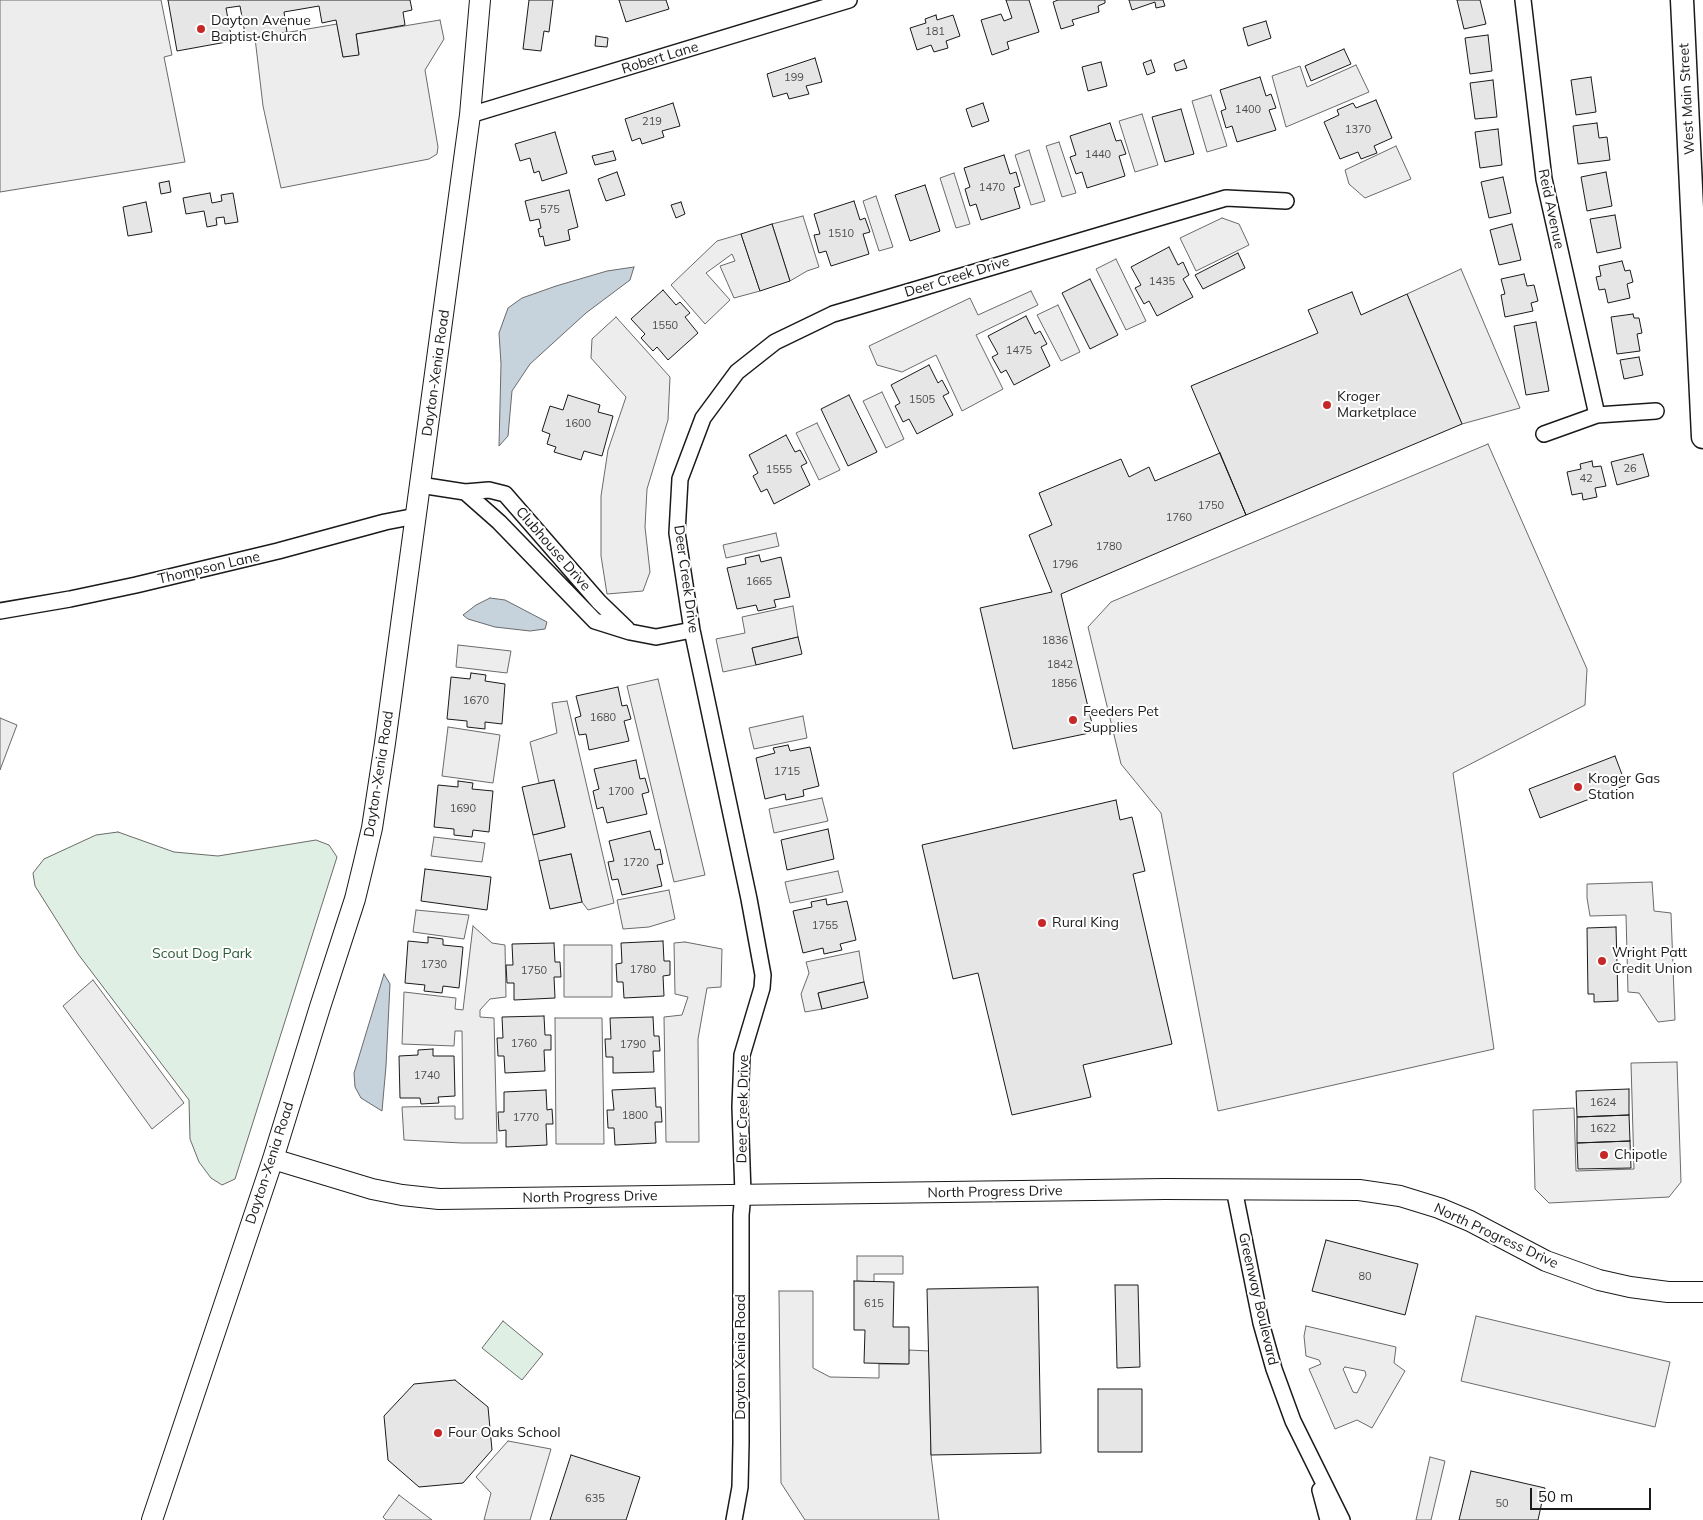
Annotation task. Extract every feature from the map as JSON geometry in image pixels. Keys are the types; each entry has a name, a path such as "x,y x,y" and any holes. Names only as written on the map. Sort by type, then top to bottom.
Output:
{"main road":[{"name":"Dayton-Xenia Road","path":"152,1520 273,1159 355,899 372,828 470,115 480,0"},
{"name":"West Main Street","path":"1682,0 1703,437"},
{"name":"North Progress Drive","path":"273,1159 372,1189 402,1195 439,1198 1334,1188 1359,1190 1400,1196 1440,1208 1470,1221 1546,1261 1576,1273 1630,1287 1668,1292 1703,1292"}],"street":[{"name":"Robert Lane","path":"470,115 849,0"},
{"name":"Reid Avenue","path":"1523,0 1544,179 1597,415"},
{"name":"Deer Creek Drive","path":"743,1194 740,1107 742,1055 762,988 763,975 749,899 692,630 677,533 680,479 703,418 737,372 776,342 833,314 1226,198 1286,201"},
{"path":"1544,434 1597,415 1656,411"},
{"name":"Clubhouse Drive","path":"420,486 465,492 489,490 505,494 599,602 630,632"},
{"name":"Clubhouse Drive","path":"465,492 499,522 595,621 630,632 656,637 692,630"},
{"name":"Thompson Lane","path":"0,611 136,585 278,551 385,522 416,516"},
{"name":"Greenway Boulevard","path":"1234,1189 1261,1323 1274,1368 1293,1421 1313,1462"},
{"name":"Dayton Xenia Road","path":"734,1520 740,1488 742,1443 741,1215 743,1194"},
{"path":"1313,1462 1328,1520"},
{"path":"1313,1462 1342,1520"}],"green space":[{"name":"Scout Dog Park","path":"118,832 174,852 218,856 316,840 329,845 337,857 235,1179 222,1185 211,1178 199,1162 190,1139 189,1100 78,954 35,886 33,873 44,859 96,835"},
{"path":"503,1321 543,1354 522,1380 482,1348"}],"shaded area":[{"path":"0,0 161,0 172,55 164,57 185,162 0,192"},
{"path":"440,20 444,39 425,70 438,147 437,154 429,159 281,188 263,106 255,38 337,24 343,57 359,54 356,34"},
{"path":"1356,65 1369,92 1286,127 1272,76 1300,66 1307,87"},
{"path":"1211,95 1227,146 1207,152 1192,101"},
{"path":"1142,114 1158,165 1135,172 1119,121"},
{"path":"1059,142 1076,193 1062,197 1046,146"},
{"path":"1396,146 1411,179 1365,198 1349,184 1345,170"},
{"path":"1029,150 1045,201 1031,205 1015,155"},
{"path":"954,173 970,224 956,228 940,178"},
{"path":"876,196 893,247 879,251 863,201"},
{"path":"803,216 819,267 807,271 790,281 772,224"},
{"path":"1222,218 1239,224 1249,245 1196,271 1180,238"},
{"path":"741,234 760,291 734,298 720,266 735,261 732,254 706,273 730,300 705,324 671,285 717,241"},
{"path":"1116,259 1146,321 1126,330 1096,269"},
{"path":"634,267 630,280 586,313 530,364 512,391 508,436 499,446 501,364 499,333 508,308 522,298 556,286 607,271"},
{"path":"1461,269 1520,408 1462,424 1407,294"},
{"path":"1031,291 1038,305 976,335 1003,389 962,411 936,355 902,372 877,365 869,346 970,298 978,315"},
{"path":"1058,305 1080,352 1061,361 1037,315"},
{"path":"616,317 670,377 668,420 647,489 645,527 650,572 643,591 607,594 601,556 601,496 608,450 626,397 591,358 592,339"},
{"path":"882,392 904,439 886,448 863,401"},
{"path":"817,423 840,470 819,480 796,433"},
{"path":"1488,444 1587,669 1585,705 1453,773 1494,1049 1218,1111 1161,813 1121,764 1088,627 1111,602"},
{"path":"776,533 779,546 726,558 723,545"},
{"path":"490,598 505,600 547,622 545,629 530,631 495,627 468,619 463,615 476,605"},
{"path":"793,606 798,637 752,648 756,665 723,672 716,639 745,633 742,617"},
{"path":"458,645 511,651 507,673 456,667"},
{"path":"658,679 705,875 674,882 627,686"},
{"path":"567,701 614,903 588,910 582,902 571,854 539,861 533,835 565,827 554,780 539,783 530,742 557,733 552,703"},
{"path":"803,716 807,738 754,749 749,728"},
{"path":"0,718 17,725 0,770"},
{"path":"448,727 500,735 493,783 442,776"},
{"path":"822,798 828,821 774,833 769,809"},
{"path":"434,837 485,843 482,862 431,856"},
{"path":"838,871 843,892 790,903 785,882"},
{"path":"1652,882 1654,911 1671,913 1675,1020 1658,1022 1639,993 1628,992 1626,915 1590,916 1587,898 1587,884"},
{"path":"669,890 675,919 649,927 623,929 617,900"},
{"path":"416,910 469,915 464,939 413,932"},
{"path":"473,926 492,943 505,945 506,997 490,999 480,1010 480,1017 494,1018 497,1143 404,1140 402,1107 455,1106 455,1119 463,1119 462,1031 455,1031 454,1046 402,1044 404,992 456,998 455,1009 463,1010"},
{"path":"685,942 722,949 721,987 707,988 698,1039 699,1142 666,1142 664,1017 682,1015 688,997 675,994 674,943"},
{"path":"564,945 612,945 612,997 564,997"},
{"path":"859,951 864,982 818,993 822,1009 805,1012 801,994 809,973 806,962"},
{"path":"384,974 390,984 382,1111 361,1098 355,1087 354,1073"},
{"path":"93,980 184,1103 152,1129 63,1006"},
{"path":"555,1018 602,1018 604,1144 556,1144"},
{"path":"1677,1062 1681,1182 1669,1197 1549,1203 1535,1189 1533,1110 1574,1108 1576,1171 1634,1169 1631,1063"},
{"path":"857,1256 903,1256 903,1274 874,1274 874,1282 857,1281"},
{"path":"779,1291 813,1291 813,1368 830,1377 879,1378 879,1364 908,1364 909,1350 929,1351 931,1455 939,1520 805,1520 781,1483"},
{"path":"1476,1316 1670,1362 1655,1427 1461,1381"},
{"path":"1306,1326 1396,1347 1394,1363 1405,1371 1372,1428 1357,1420 1335,1429 1309,1369 1321,1364 1319,1360 1306,1356 1304,1336","holes":["1345,1367 1365,1371 1366,1375 1357,1393 1353,1392 1343,1369"]},
{"path":"508,1441 551,1449 530,1520 484,1520 491,1493 476,1477"},
{"path":"1430,1457 1445,1461 1431,1520 1416,1520"},
{"path":"399,1495 432,1520 386,1520 383,1517"}],"building":[{"name":"Dayton Avenue Baptist Church","path":"168,0 410,0 412,10 403,12 405,25 356,34 359,55 343,57 336,20 322,23 319,6 284,12 287,32 246,39 240,6 226,8 232,41 177,51"},
{"path":"529,0 553,0 549,32 544,31 541,51 523,49"},
{"path":"619,0 666,0 669,9 626,22"},
{"path":"1006,0 1029,0 1039,32 1007,42 1009,49 992,55 981,20 1001,14 1004,21 1012,18"},
{"path":"1058,0 1105,0 1105,3 1098,6 1099,12 1072,20 1074,25 1061,29 1053,2"},
{"path":"1129,0 1163,0 1165,6 1156,8 1155,2 1132,10"},
{"path":"1457,0 1480,0 1486,24 1464,29"},
{"path":"936,15 937,20 953,15 960,36 946,41 948,48 934,52 931,45 917,50 910,28 926,23 925,19"},
{"path":"1266,21 1271,38 1248,46 1243,28"},
{"path":"1488,35 1492,71 1470,74 1465,38"},
{"path":"596,36 608,38 607,47 595,46"},
{"path":"1344,49 1351,64 1311,81 1305,66"},
{"path":"815,58 822,82 806,86 809,94 789,99 787,93 773,97 767,74"},
{"path":"1151,60 1155,72 1147,75 1143,63"},
{"path":"1184,60 1187,68 1176,71 1174,64"},
{"path":"1101,62 1107,86 1088,91 1082,67"},
{"path":"1260,77 1266,96 1271,94 1276,108 1269,110 1276,130 1237,142 1232,126 1226,128 1221,111 1226,109 1220,90"},
{"path":"1591,77 1596,112 1576,115 1571,80"},
{"path":"1493,80 1497,117 1475,119 1470,83"},
{"path":"1376,100 1392,138 1374,146 1377,153 1361,159 1358,152 1340,159 1324,122 1339,115 1337,110 1353,103 1356,108"},
{"path":"673,103 680,126 662,131 664,137 642,144 640,138 632,141 625,119"},
{"path":"983,103 989,121 972,127 966,109"},
{"path":"1181,109 1194,154 1165,162 1152,117"},
{"path":"1110,123 1116,141 1121,140 1126,154 1119,156 1125,176 1087,188 1082,172 1076,174 1070,157 1076,155 1070,136"},
{"path":"1597,123 1599,138 1607,137 1610,160 1578,164 1573,126"},
{"path":"1498,129 1502,165 1480,168 1475,132"},
{"path":"555,132 567,173 542,181 539,171 534,173 530,158 520,161 515,144"},
{"path":"613,151 616,160 595,165 592,156"},
{"path":"1004,155 1010,174 1016,172 1020,186 1014,188 1020,208 981,220 976,204 970,206 965,189 970,187 964,168"},
{"path":"617,172 625,195 606,201 598,179"},
{"path":"1606,172 1612,206 1587,211 1581,177"},
{"path":"1503,177 1511,213 1489,218 1481,182"},
{"path":"169,181 171,192 161,194 159,183"},
{"path":"925,185 940,231 910,241 895,195"},
{"path":"569,190 578,227 568,230 570,240 545,246 543,236 540,237 538,229 541,228 539,219 530,221 525,201"},
{"path":"210,193 212,203 222,201 221,195 233,193 238,222 225,224 224,217 216,218 217,225 207,227 204,211 186,214 183,198"},
{"path":"854,201 860,220 865,218 870,232 863,234 869,254 831,266 826,251 819,253 814,235 820,234 814,214"},
{"path":"146,202 152,232 128,236 123,207"},
{"path":"681,202 685,214 676,218 671,205"},
{"path":"1615,215 1621,248 1597,253 1590,219"},
{"path":"772,224 790,281 760,291 741,234"},
{"path":"1512,224 1521,260 1499,265 1490,230"},
{"path":"1169,247 1178,265 1183,262 1189,275 1183,279 1193,297 1157,316 1149,301 1144,304 1135,288 1141,285 1131,267"},
{"path":"1238,253 1245,268 1203,289 1195,275"},
{"path":"1622,261 1625,271 1630,270 1633,282 1627,284 1630,298 1608,303 1605,289 1599,290 1596,277 1601,276 1599,266"},
{"path":"1524,274 1527,286 1534,285 1538,301 1531,303 1533,311 1505,317 1501,295 1505,294 1501,279"},
{"path":"1090,279 1118,335 1090,349 1062,293"},
{"path":"663,290 676,305 680,302 690,313 685,317 698,333 668,360 657,347 653,351 641,338 645,334 631,319"},
{"name":"Kroger Marketplace","path":"1352,292 1361,315 1407,294 1462,424 1246,515 1191,386 1318,333 1308,310"},
{"path":"1633,314 1634,318 1639,318 1642,333 1637,334 1640,351 1617,354 1611,317"},
{"path":"1026,316 1035,334 1040,331 1047,344 1041,347 1050,366 1014,385 1006,370 1001,373 992,357 998,354 988,336"},
{"path":"1536,322 1549,391 1526,395 1514,326"},
{"path":"1639,357 1643,375 1624,379 1620,360"},
{"path":"929,365 938,383 942,380 949,393 943,396 953,415 917,434 909,419 903,422 895,406 900,403 891,385"},
{"path":"568,395 600,405 598,412 613,416 602,456 584,451 581,460 554,452 556,447 547,444 550,434 542,431 550,406 563,410"},
{"path":"849,395 877,452 848,466 821,409"},
{"path":"786,435 795,452 800,450 807,463 801,466 810,485 774,504 767,489 761,492 753,476 758,473 749,455"},
{"path":"1220,453 1246,515 1061,594 1094,732 1013,749 980,608 1052,592 1029,535 1052,525 1039,493 1121,459 1129,477 1149,467 1155,481"},
{"path":"1643,454 1649,476 1617,485 1611,462"},
{"path":"1592,461 1593,467 1601,466 1606,486 1595,488 1597,497 1583,500 1582,493 1572,495 1567,472 1581,469 1580,464"},
{"path":"759,555 761,562 781,557 790,597 774,600 776,607 758,611 756,605 737,609 727,568 746,564 745,558"},
{"path":"798,637 802,654 756,665 752,648"},
{"path":"471,673 486,675 485,681 505,684 502,724 485,722 485,729 467,727 467,721 447,719 451,677 470,679"},
{"path":"618,687 622,706 627,705 631,719 624,721 629,741 589,750 586,734 579,735 575,718 581,716 576,696"},
{"path":"788,745 790,751 810,747 819,786 803,790 804,796 786,800 785,794 765,799 756,758 775,753 773,748"},
{"name":"Kroger Gas Station","path":"1615,756 1626,785 1540,818 1529,789"},
{"path":"636,760 640,779 645,778 649,792 642,794 647,814 607,823 603,807 597,809 593,791 599,789 594,769"},
{"path":"554,780 565,827 533,835 522,787"},
{"path":"458,781 473,783 472,789 493,791 489,832 473,830 472,837 454,835 454,829 434,827 438,785 458,787"},
{"name":"Rural King","path":"1116,800 1120,820 1132,817 1145,871 1133,874 1172,1044 1083,1065 1091,1097 1012,1115 978,973 953,979 922,845"},
{"path":"828,829 834,859 787,870 781,840"},
{"path":"650,831 655,850 660,849 663,864 657,865 662,886 622,895 618,879 612,880 608,862 614,861 609,841"},
{"path":"571,854 582,902 550,909 539,861"},
{"path":"425,869 491,877 487,910 421,901"},
{"path":"826,899 827,905 847,901 856,940 840,944 842,950 824,954 823,948 803,953 793,911 812,907 811,902"},
{"name":"Wright Patt Credit Union","path":"1616,927 1618,1001 1594,1002 1594,994 1588,994 1587,928"},
{"path":"428,937 443,939 443,945 463,947 459,988 443,986 442,993 424,991 425,985 405,983 408,941 428,943"},
{"path":"663,941 664,961 670,961 670,975 663,976 664,996 624,998 623,982 617,982 616,964 622,963 621,943"},
{"path":"554,943 555,962 560,962 561,977 554,977 555,998 514,1000 514,983 507,983 506,965 513,965 512,944"},
{"path":"864,982 868,998 822,1009 818,993"},
{"path":"544,1016 545,1035 551,1035 551,1050 544,1050 545,1071 505,1073 504,1056 498,1056 497,1038 503,1038 502,1017"},
{"path":"653,1017 654,1036 659,1036 660,1051 653,1051 654,1072 613,1073 613,1057 606,1057 605,1039 611,1039 610,1018"},
{"path":"433,1049 433,1056 454,1056 455,1096 438,1097 439,1103 421,1104 420,1098 400,1098 399,1056 418,1055 418,1050"},
{"path":"655,1088 656,1107 661,1107 662,1122 655,1122 656,1143 615,1145 614,1128 608,1128 607,1110 614,1110 612,1090"},
{"path":"1629,1089 1629,1115 1577,1117 1576,1091"},
{"path":"546,1090 547,1110 552,1109 553,1124 546,1124 547,1145 506,1147 506,1130 499,1131 498,1112 504,1112 504,1092"},
{"path":"1629,1115 1630,1141 1577,1143 1577,1117"},
{"name":"Chipotle","path":"1630,1141 1631,1168 1578,1169 1577,1143"},
{"path":"1326,1240 1418,1264 1405,1315 1312,1291"},
{"path":"854,1281 894,1282 893,1327 909,1327 909,1364 864,1363 865,1330 854,1330"},
{"path":"1115,1285 1138,1285 1140,1367 1117,1368"},
{"path":"1038,1287 1041,1453 931,1455 927,1289"},
{"name":"Four Oaks School","path":"455,1380 488,1407 492,1450 463,1483 419,1487 388,1460 384,1416 414,1384"},
{"path":"1098,1389 1142,1389 1142,1452 1098,1452"},
{"path":"571,1455 640,1477 626,1520 550,1520"},
{"path":"1471,1471 1545,1488 1538,1520 1459,1520"}],"place":[{"name":"Dayton Avenue Baptist Church","path":"201,29"},
{"name":"Kroger Marketplace","path":"1327,405"},
{"name":"Feeders Pet Supplies","path":"1073,720"},
{"name":"Kroger Gas Station","path":"1578,787"},
{"name":"Rural King","path":"1042,923"},
{"name":"Wright Patt Credit Union","path":"1602,961"},
{"name":"Chipotle","path":"1604,1155"},
{"name":"Four Oaks School","path":"438,1433"}]}
